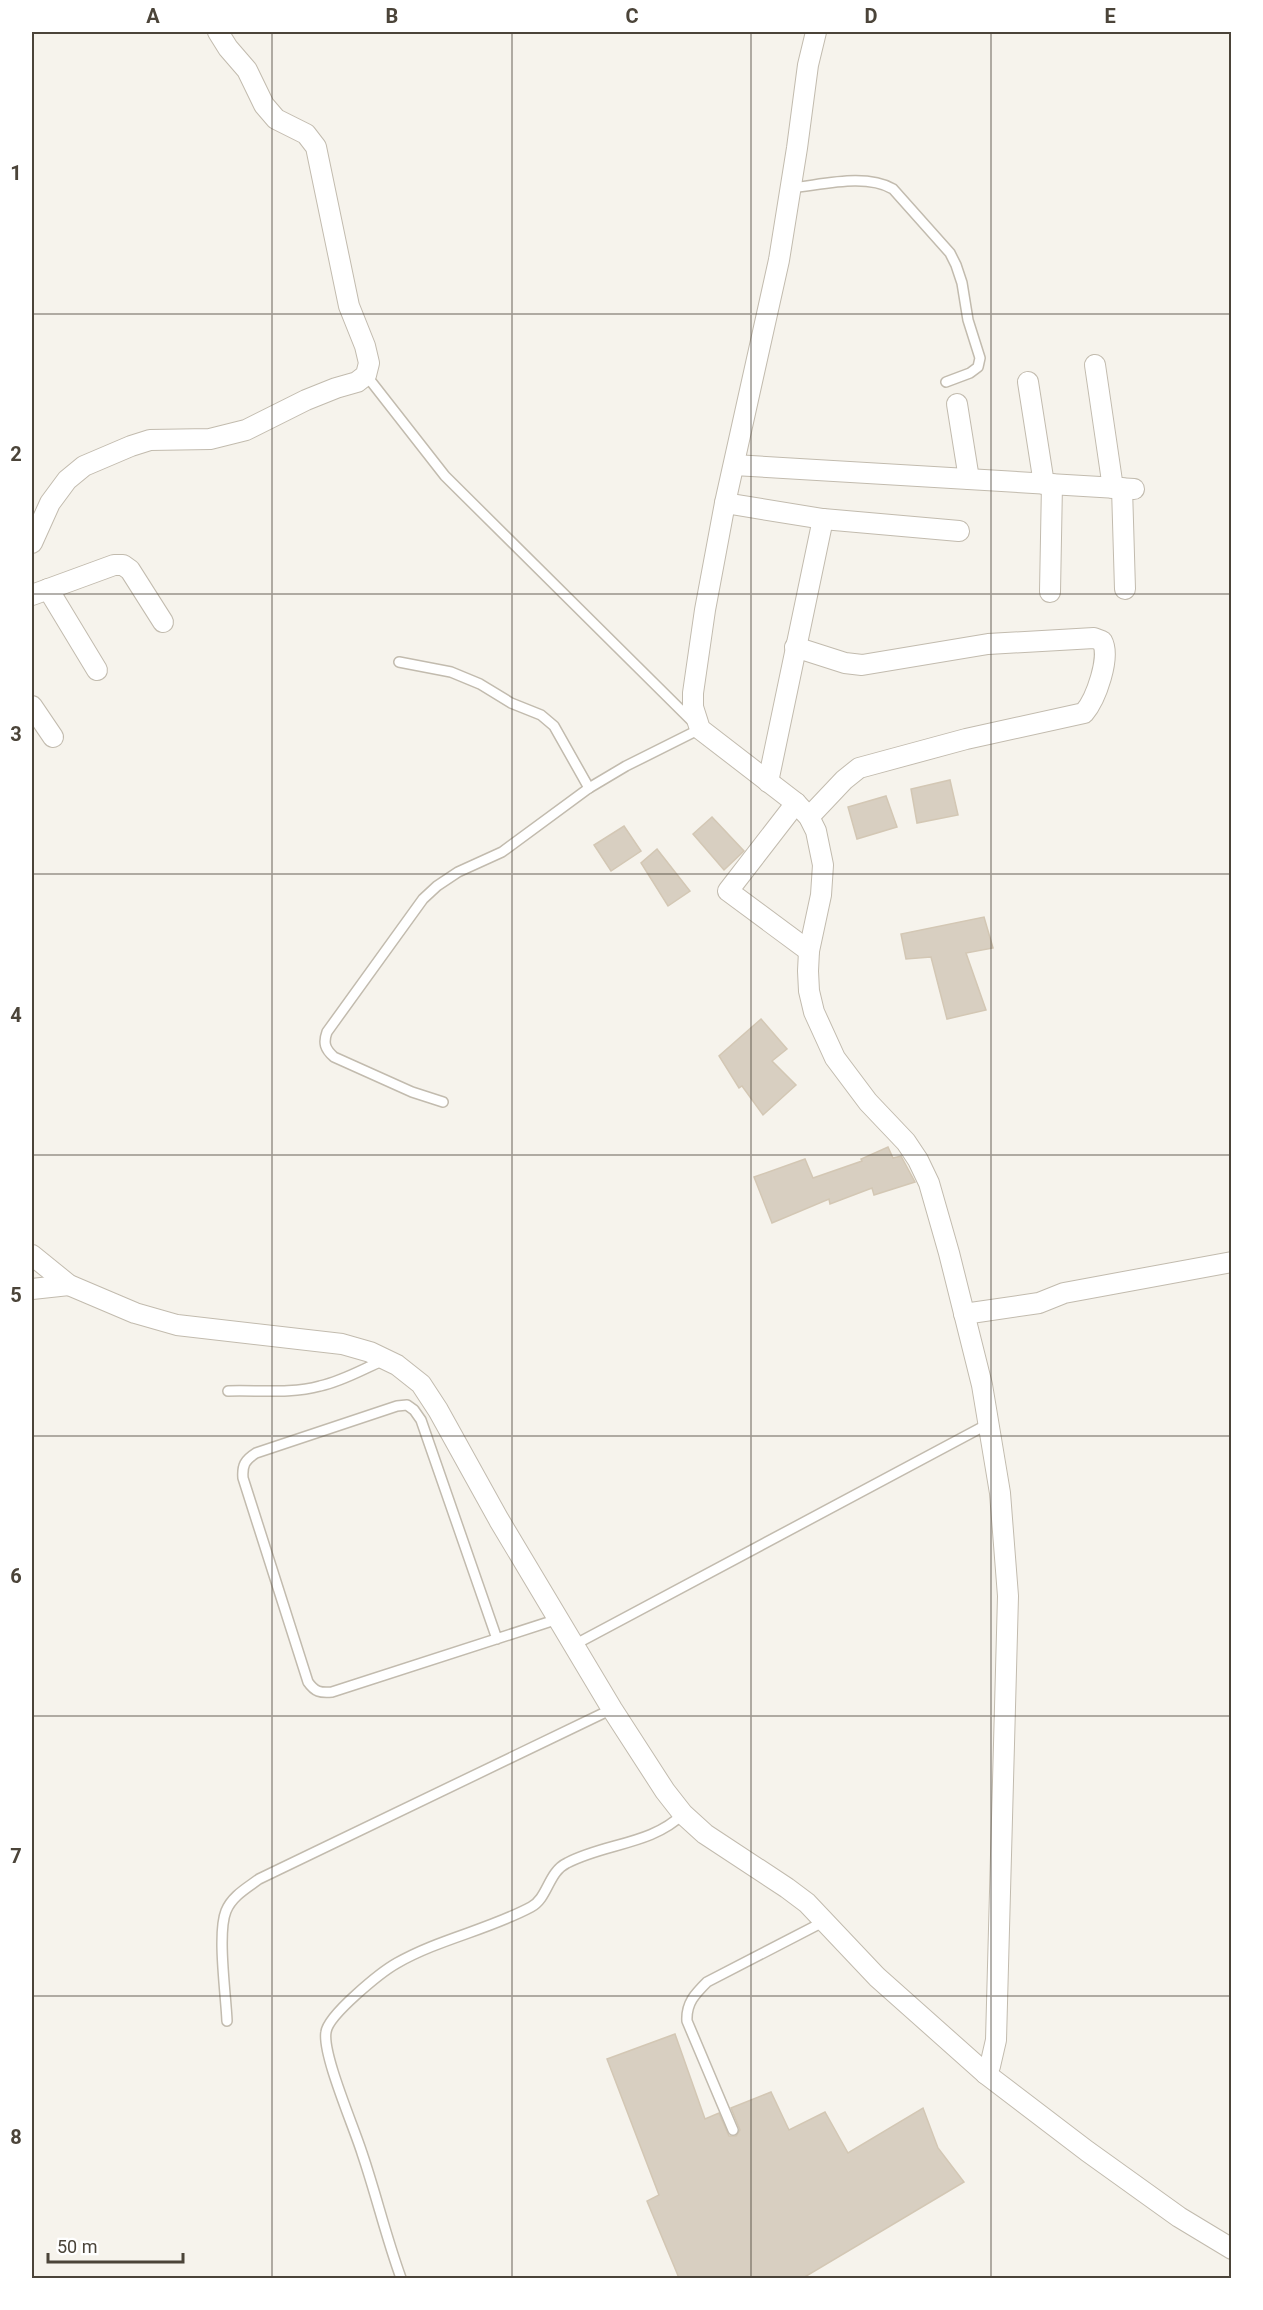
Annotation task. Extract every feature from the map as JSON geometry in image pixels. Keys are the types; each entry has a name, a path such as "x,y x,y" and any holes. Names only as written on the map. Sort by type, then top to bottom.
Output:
{"street":[{"path":"32,543 50,503 67,480 84,466 150,440 210,439 246,430 306,400 357,382 366,375 369,363 365,346 349,306 316,147 306,134 276,118 264,105 247,70 218,32"},
{"path":"816,32 808,65 791,188 771,295 725,503 705,610 693,707 700,729 803,810 820,847 823,865 821,895 809,951 809,991 823,1036 835,1058 868,1102 906,1142 929,1183 982,1386 1000,1493 1008,1596 996,2024 993,2054 986,2074"},
{"path":"1095,366 1123,488 1125,589"},
{"path":"1028,382 1048,484 1050,592"},
{"path":"957,404 969,479"},
{"path":"734,465 1123,488"},
{"path":"725,503 823,519 959,531"},
{"path":"768,782 823,519"},
{"path":"97,670 40,592 114,565 123,565 130,570 163,622"},
{"path":"795,647 845,663 862,665 988,644 1094,638 1106,647 1106,656 1092,704 1084,713 966,739 859,768 803,810 728,891 809,951"},
{"path":"32,706 53,737"},
{"path":"32,1255 69,1286 135,1313 177,1325 342,1344 370,1352 397,1365 420,1384 438,1410 499,1520 612,1709 665,1791 683,1814 705,1834 788,1888 825,1922 877,1977 986,2074 1179,2217 1232,2249"},
{"path":"964,1314 1039,1303 1064,1293 1232,1262"},
{"path":"32,1289 69,1286"}],"lane":[{"path":"791,188 845,182 883,183 893,189 950,253 962,283 968,320 980,358 978,367 970,373 946,382"},
{"path":"366,375 445,476 700,729 635,761 589,788 502,852 458,872 437,886 423,899 327,1032 324,1042 327,1050 334,1057 412,1092 443,1102"},
{"path":"399,662 451,672 480,684 511,703 541,715 554,726 589,788"},
{"path":"228,1391 304,1389 320,1386 342,1379 385,1359"},
{"path":"496,1639 421,1420 414,1410 406,1405 397,1406 256,1453 246,1459 242,1468 243,1478 308,1682 313,1689 321,1693 332,1692 558,1619"},
{"path":"574,1645 988,1424"},
{"path":"227,2021 222,1927 226,1909 237,1895 259,1879 612,1709"},
{"path":"401,2278 363,2155 328,2056 326,2030 331,2020 395,1964 430,1947 533,1906 541,1898 553,1874 560,1866 591,1853 657,1833 683,1814"},
{"path":"733,2130 687,2021 686,2009 692,1997 707,1982 825,1922"}],"building":[{"path":"950,780 958,815 917,823 911,789"},
{"path":"886,796 897,827 857,839 848,807"},
{"path":"712,817 744,851 724,870 693,834"},
{"path":"624,826 641,851 611,871 594,845"},
{"path":"657,849 690,891 668,906 641,863"},
{"path":"984,917 993,948 966,953 986,1010 947,1019 931,957 906,959 901,934"},
{"path":"761,1019 787,1049 772,1061 796,1085 763,1115 742,1086 739,1088 719,1056"},
{"path":"888,1147 893,1158 901,1156 915,1182 874,1195 872,1188 830,1204 829,1199 772,1223 754,1177 805,1159 813,1178 862,1161 861,1159"},
{"path":"675,2034 705,2119 719,2113 729,2136 736,2136 740,2130 731,2108 771,2092 789,2130 825,2112 848,2153 923,2108 938,2148 964,2182 803,2278 679,2278 647,2201 659,2195 607,2059"}]}
